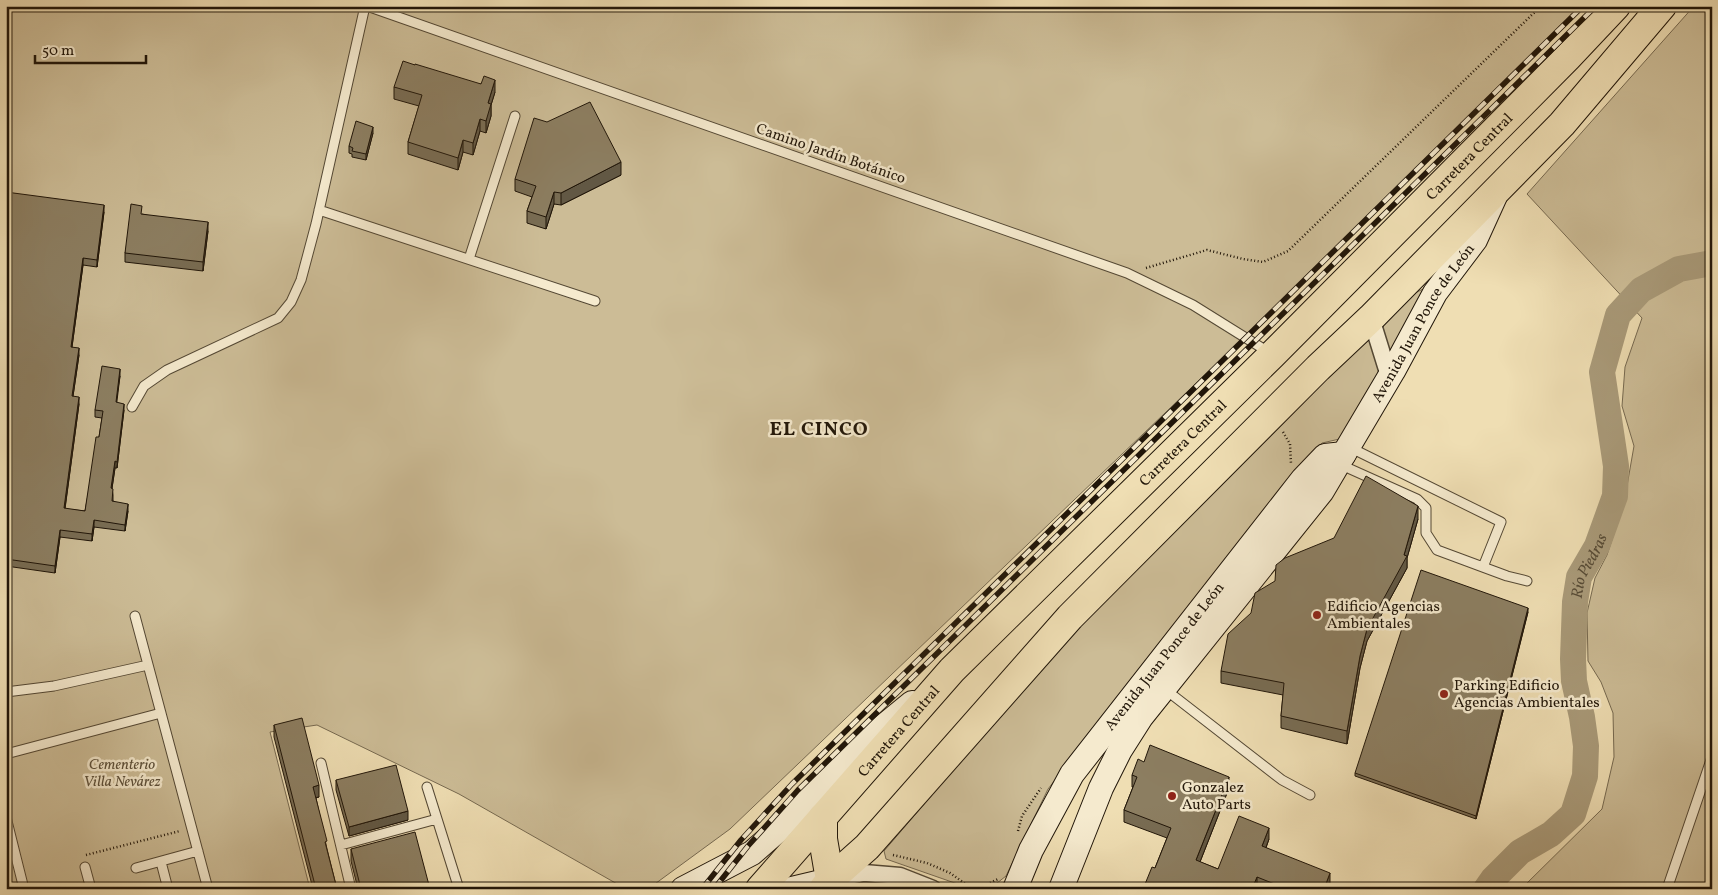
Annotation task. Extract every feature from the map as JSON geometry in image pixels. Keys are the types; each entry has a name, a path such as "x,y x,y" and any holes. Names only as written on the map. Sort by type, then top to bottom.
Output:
{"highway":[{"name":"Carretera Central","path":"760,889 952,670 1272,355 1568,58 1616,6"},
{"path":"834,886 1070,617 1318,368 1371,318 1562,124 1662,6"},
{"path":"823,818 823,839 834,886"}],"street":[{"name":"Avenida Juan Ponce de León","path":"1008,884 1030,850 1072,774 1156,683 1322,491 1435,294 1475,240 1498,190"},
{"path":"1371,318 1389,376"},
{"path":"683,889 752,853 873,735 952,670"},
{"name":"Avenida Juan Ponce de León","path":"1062,889 1101,788 1120,750 1141,717 1156,683"},
{"path":"1046,889 1086,806 1101,788"},
{"path":"792,889 834,886 864,873 900,876 933,889"}],"lane":[{"path":"132,407 144,386 167,370 278,318 291,302 302,280 366,6"},
{"name":"Camino Jardín Botánico","path":"366,6 1127,272 1193,305 1272,355"},
{"path":"469,259 515,116"},
{"path":"319,210 595,301"},
{"path":"1344,455 1501,522 1483,567"},
{"path":"1344,455 1417,500 1426,508 1426,533 1438,550 1507,576 1527,581"},
{"path":"134,616 208,889"},
{"path":"6,692 54,686 148,665"},
{"path":"1156,683 1282,780 1310,795"},
{"path":"6,754 161,713"},
{"path":"1667,889 1712,757"},
{"path":"321,763 351,889"},
{"path":"427,787 459,889"},
{"path":"6,817 24,889"},
{"path":"341,845 438,819"},
{"path":"136,868 198,851"},
{"path":"161,862 168,889"},
{"path":"85,867 91,889"}],"path":[{"path":"1127,272 1166,263 1207,250 1263,262 1288,251 1541,6"},
{"path":"1270,416 1282,430 1290,444 1292,462 1288,469"},
{"path":"1018,832 1022,816 1036,794 1043,787"},
{"path":"82,856 192,828"},
{"path":"893,855 935,866 950,873 967,885 982,887 1008,884"}],"green space":[{"name":"Cementerio Villa Nevárez","path":"6,6 1585,6 1394,194 730,829 648,889 626,889 459,794 317,725 270,732 310,889 6,889"},
{"path":"1694,6 1712,6 1712,889 1521,889 1602,809 1614,757 1613,713 1601,682 1588,661 1587,613 1595,578 1607,555 1624,503 1634,446 1622,406 1625,367 1642,318 1527,194"},
{"path":"1425,288 1344,438 1322,443 1299,469 1048,789 1006,876 992,887 972,889 886,859 884,851 1049,658 1099,605 1302,402 1415,293"}],"building":[{"path":"403,61 481,84 484,76 495,80 488,103 491,104 486,121 480,119 473,143 463,140 458,158 408,142 422,95 394,87"},
{"path":"590,102 621,162 561,193 554,192 546,217 527,211 536,186 515,179 534,118 547,122"},
{"path":"356,121 373,127 366,154 352,151 353,148 349,146"},
{"path":"6,192 104,205 97,260 83,258 71,347 79,348 72,396 79,397 64,508 85,511 96,437 99,437 103,411 95,410 102,366 120,369 116,402 124,404 117,462 115,461 111,488 113,489 112,501 128,504 125,525 94,520 92,534 60,530 55,566 6,559 9,521 6,521"},
{"path":"131,204 142,206 141,214 208,222 203,262 125,253"},
{"name":"Edificio Agencias Ambientales","path":"1366,476 1418,506 1404,555 1407,556 1367,629 1360,656 1347,731 1281,716 1284,683 1221,671 1228,634 1251,613 1255,593 1275,581 1276,565 1285,558 1334,538"},
{"name":"Parking Edificio Agencias Ambientales","path":"1421,570 1528,608 1476,816 1355,773"},
{"path":"302,718 319,785 313,787 337,889 316,889 274,725"},
{"path":"1150,745 1229,777 1196,860 1218,869 1239,816 1269,828 1262,846 1330,873 1324,889 1287,889 1257,877 1252,889 1143,889 1152,867 1155,868 1171,828 1124,810 1137,777 1132,775 1138,759 1144,762"},
{"path":"396,765 408,811 349,827 336,780"},
{"path":"415,832 430,889 361,889 351,849"}],"waterway":[{"name":"Río Piedras","path":"1486,889 1493,879 1520,852 1551,834 1573,814 1585,776 1586,746 1574,681 1575,602 1579,577 1597,546 1615,496 1616,466 1602,372 1618,315 1641,290 1679,269 1712,263"}],"railway":[{"path":"702,889 741,840 792,784 1583,6"},
{"path":"714,889 748,846 798,790 1596,6"}],"place":[{"name":"Edificio Agencias Ambientales","path":"1317,615"},
{"name":"Parking Edificio Agencias Ambientales","path":"1444,694"},
{"name":"Gonzalez Auto Parts","path":"1172,796"}],"district":[{"name":"EL CINCO","path":"819,428"}]}
